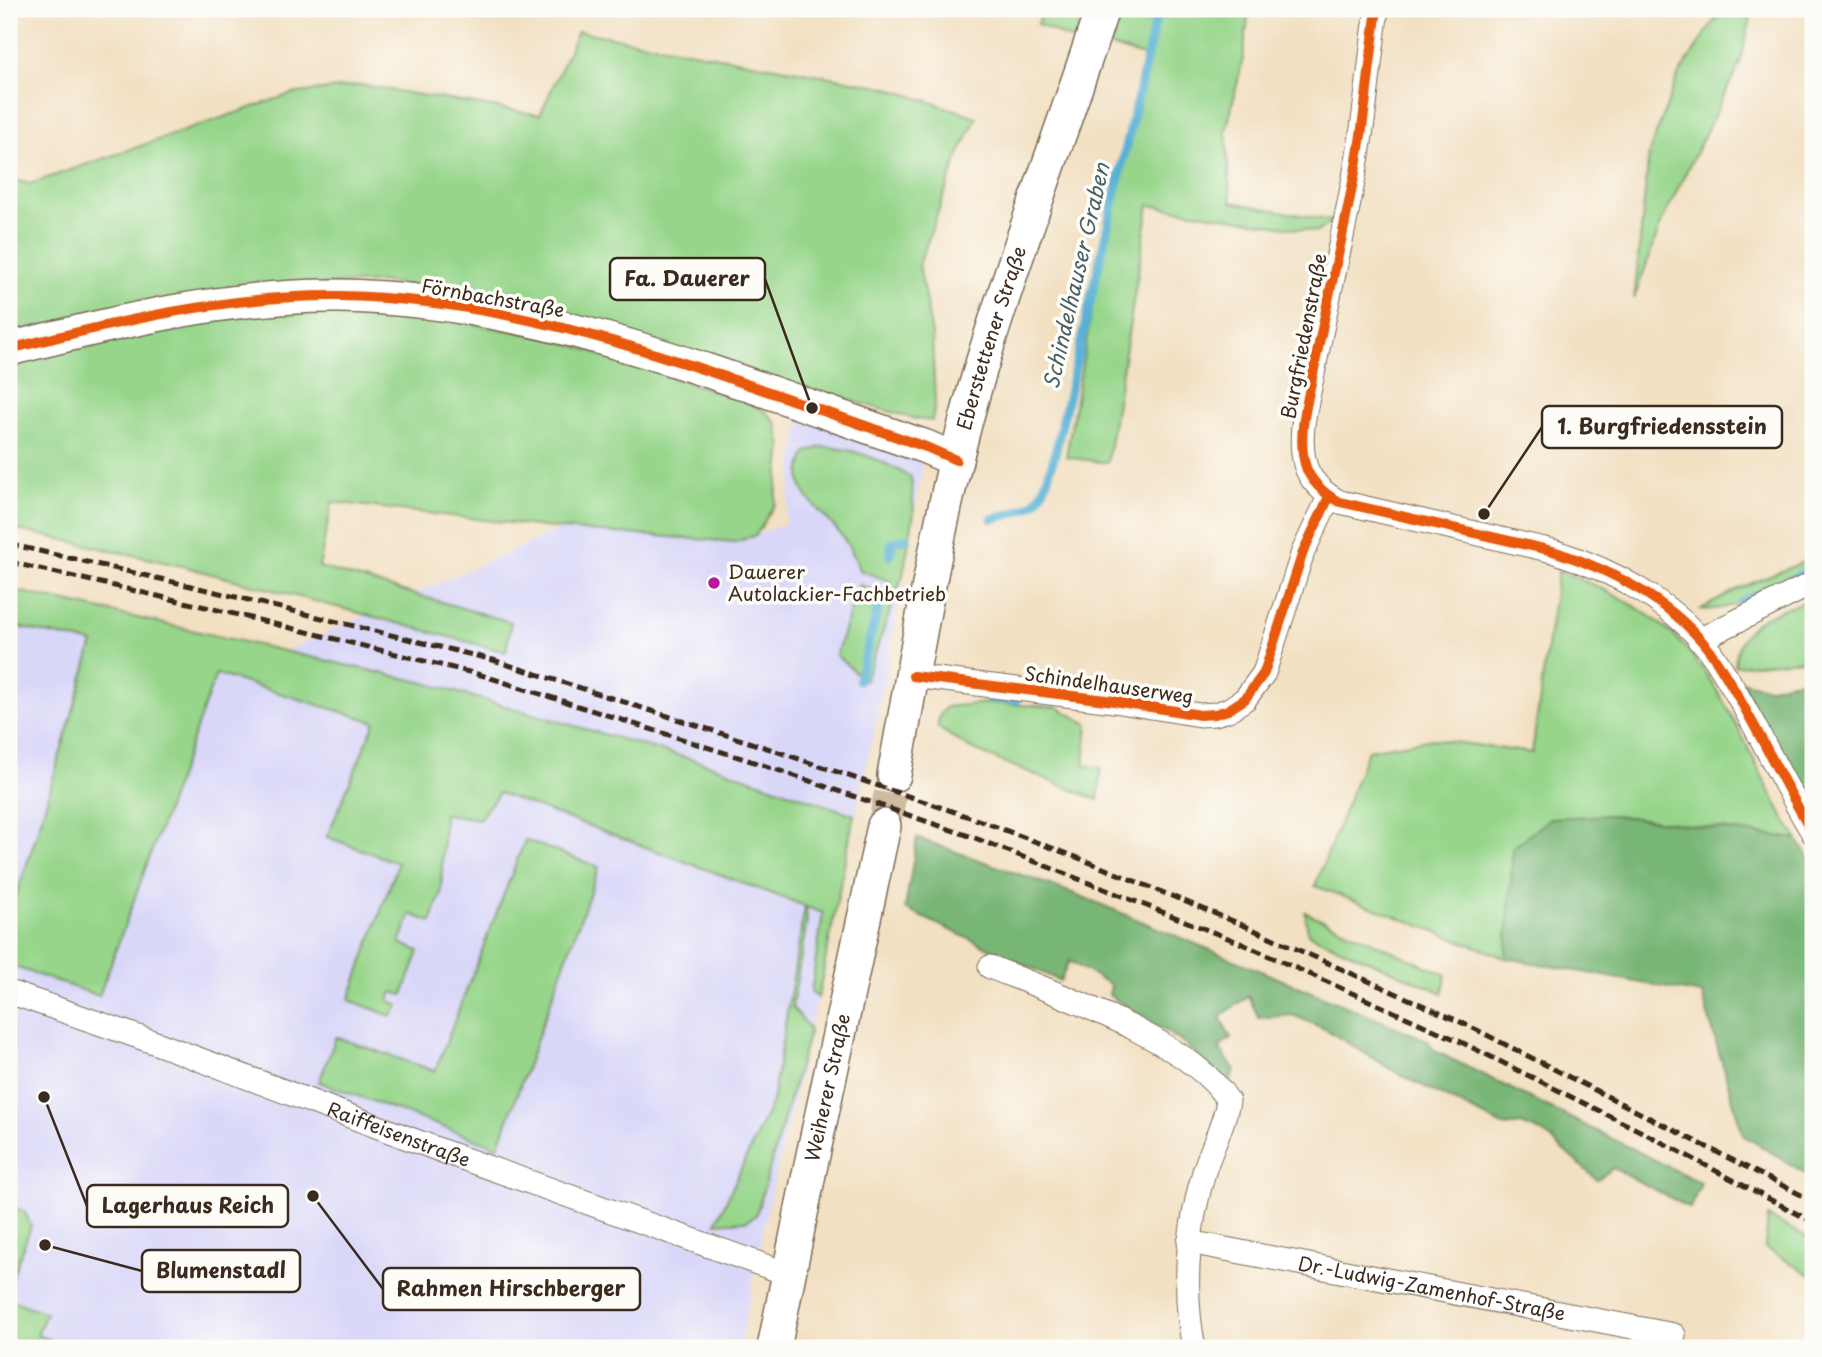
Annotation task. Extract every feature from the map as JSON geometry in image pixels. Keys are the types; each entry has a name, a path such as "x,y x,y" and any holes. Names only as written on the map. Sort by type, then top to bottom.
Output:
{"main road":[{"name":"Eberstettener Straße","path":"913,677 956,460 996,319 1102,9"},
{"name":"Förnbachstraße","path":"9,349 126,320 237,302 336,296 384,298 527,318 577,331 690,366 956,460"},
{"path":"894,775 913,677"},
{"name":"Weiherer Straße","path":"774,1348 884,826"}],"street":[{"name":"Burgfriedenstraße","path":"1329,497 1310,475 1305,464 1303,426 1355,173 1377,9"},
{"path":"1329,497 1353,506 1581,560 1656,600 1715,658 1813,833"},
{"name":"Schindelhauserweg","path":"913,677 1114,701 1200,715 1228,710 1245,699 1264,673 1303,552 1329,497"},
{"path":"1699,640 1813,583"},
{"path":"990,967 1088,1007 1146,1035 1196,1068 1223,1092 1227,1101 1226,1110 1204,1170 1189,1242 1186,1297 1194,1348"},
{"name":"Raiffeisenstraße","path":"9,992 788,1274"},
{"name":"Dr.-Ludwig-Zamenhof-Straße","path":"1189,1242 1674,1335"}],"shaded area":[{"path":"802,405 926,447 883,689 810,1029 763,1229 740,1348 71,1348 9,1323 9,589 285,651 561,529 736,542 785,524"}],"green space":[{"path":"1044,9 1085,9 1075,38 1072,40 1037,24"},
{"path":"1121,9 1249,9 1243,58 1226,132 1231,202 1333,221 1317,232 1149,205 1107,463 1066,457 1105,233 1147,57 1109,46"},
{"path":"1722,9 1753,9 1740,63 1662,221 1634,299 1649,153 1678,76"},
{"path":"578,31 885,87 977,117 957,159 919,265 932,335 935,404 932,421 916,419 473,293 386,282 262,287 9,332 9,178 30,184 291,94 361,85 540,115"},
{"path":"364,312 440,318 551,338 745,401 766,412 777,424 782,447 775,504 756,535 736,542 561,529 332,502 319,567 511,622 506,652 182,566 9,528 9,363 238,314"},
{"path":"821,447 856,452 911,477 914,513 903,575 865,681 836,655 859,585 886,594 890,581 859,570 842,536 803,490 800,473 802,463 807,452"},
{"path":"1813,558 1813,569 1758,596 1728,607 1701,609 1740,588"},
{"path":"1558,571 1627,602 1659,623 1686,648 1718,692 1797,839 1612,815 1592,817 1513,848 1506,958 1315,886 1368,750 1433,739 1532,753"},
{"path":"9,589 421,682 708,764 854,815 818,998 811,992 823,913 806,907 807,921 792,1007 810,1029 756,1215 746,1221 716,1223 772,1102 805,906 499,793 479,819 444,814 441,893 431,922 411,914 400,943 419,951 403,995 392,992 389,1001 399,1005 391,1016 349,1000 398,863 327,837 375,722 216,674 99,996 9,965 9,916 35,840 93,643 13,626 16,609 9,607"},
{"path":"1813,598 1813,659 1735,666 1737,650 1751,628 1773,614"},
{"path":"1813,677 1813,816 1741,681 1768,688"},
{"path":"986,703 1057,707 1088,724 1084,765 1101,768 1098,800 971,749 937,727 940,715 946,707"},
{"path":"1612,815 1797,839 1813,865 1813,1178 1743,1135 1702,994 1506,958 1513,848 1550,818"},
{"path":"917,838 1078,895 1427,1040 1435,1051 1701,1183 1690,1208 1613,1168 1597,1180 1544,1133 1521,1124 1503,1126 1401,1075 1325,1029 1293,1015 1259,1018 1248,996 1220,1017 1231,1038 1219,1048 1235,1070 1228,1085 1184,1043 1109,995 1111,985 1069,961 1060,981 905,909"},
{"path":"525,840 599,867 498,1147 319,1082 336,1037 435,1071"},
{"path":"1305,912 1446,975 1443,993 1308,934"},
{"path":"9,1205 25,1212 31,1226 9,1286"},
{"path":"1768,1217 1813,1240 1813,1276 1765,1248"},
{"path":"9,1299 46,1313 37,1335 71,1348 9,1348"}],"waterway":[{"name":"Schindelhauser Graben","path":"992,519 1031,505 1042,493 1046,483 1158,9"},
{"name":"Schindelhauser Graben","path":"890,556 892,542 907,538"},
{"path":"1741,602 1813,569"},
{"name":"Schindelhauser Graben","path":"859,680 882,593"},
{"path":"988,698 1016,700"}],"tunnel":[{"path":"884,826 894,775"}],"railway":[{"path":"9,544 493,660 764,747 981,821 1245,926 1467,1025 1813,1201"},
{"path":"9,562 481,675 760,764 975,838 1238,942 1459,1041 1648,1135 1813,1222"}],"cycle path":[{"path":"1377,9 1358,156 1304,416 1303,453 1310,476 1323,491 1340,502 1553,551 1599,568 1664,606 1684,622 1716,660 1742,702 1813,833"},
{"path":"9,349 131,320 213,305 296,297 413,300 488,311 636,348 926,447 956,460"},
{"path":"913,676 1114,701 1200,715 1228,710 1245,699 1264,673 1303,552 1329,497"}],"place":[{"name":"Fa. Dauerer","path":"812,408"},
{"name":"1. Burgfriedensstein","path":"1484,514"},
{"name":"Dauerer Autolackier-Fachbetrieb","path":"714,583"},
{"name":"Lagerhaus Reich","path":"44,1097"},
{"name":"Rahmen Hirschberger","path":"313,1196"},
{"name":"Blumenstadl","path":"45,1245"}]}
